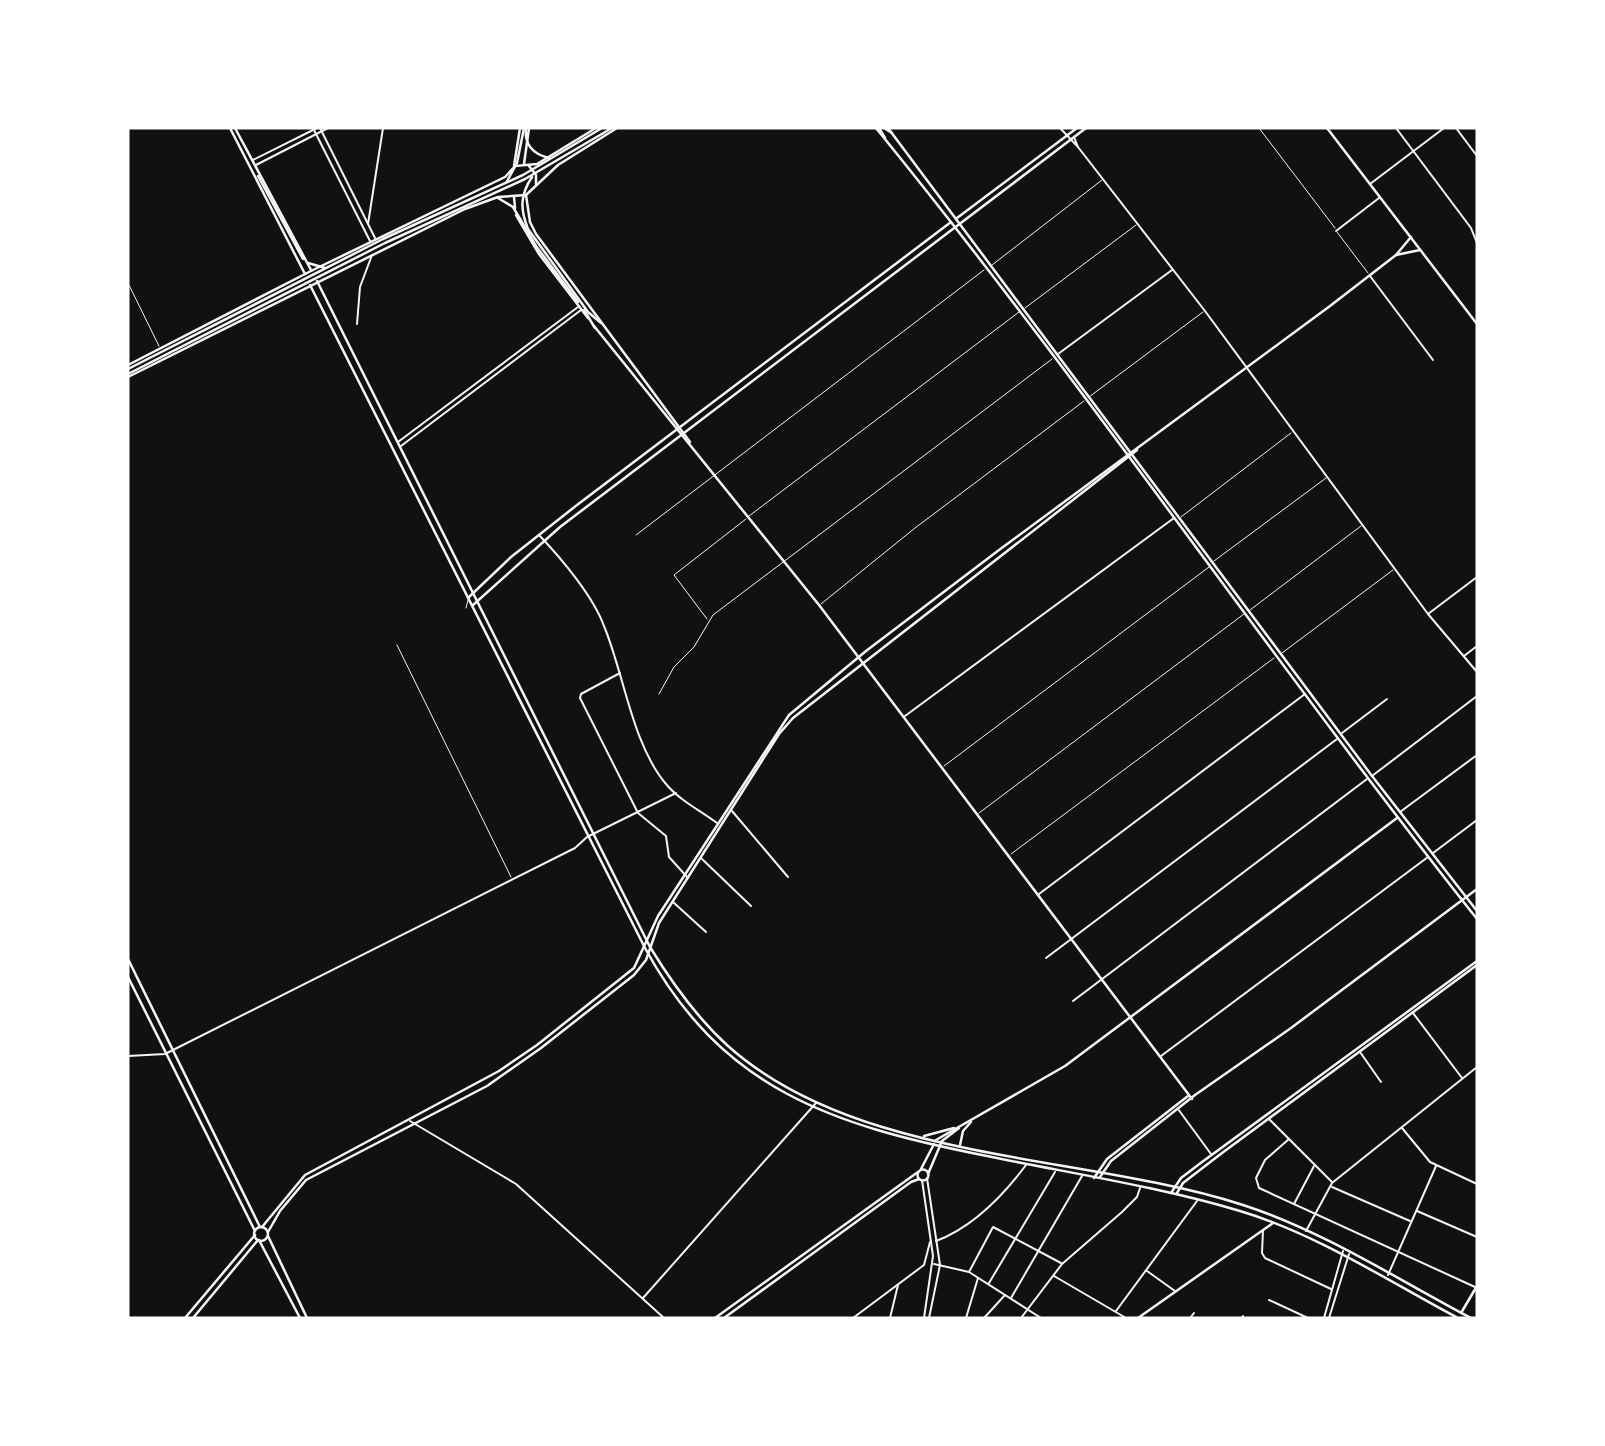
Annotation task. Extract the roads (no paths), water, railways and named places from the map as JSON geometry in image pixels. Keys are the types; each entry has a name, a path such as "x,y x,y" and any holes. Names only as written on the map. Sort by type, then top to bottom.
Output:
{"main road":[{"path":"230,128 469,597 587,837 648,947 690,1006 748,1062 817,1101 888,1130 1179,1189 1244,1205 1306,1231 1458,1318"},
{"path":"235,128 317,281 474,591 647,941 648,953 663,979 699,1025 744,1068 812,1108 850,1124 933,1146 1198,1200 1273,1223 1388,1275 1471,1318"},
{"path":"525,128 530,147 538,155 552,159"},
{"path":"524,164 525,128"},
{"path":"128,371 160,348 304,274 505,177 513,167 525,128"},
{"path":"506,183 517,163 525,128"},
{"path":"529,166 545,160 596,128"},
{"path":"128,371 328,267 506,183 603,128"},
{"path":"128,371 385,243 533,175 611,128"},
{"path":"128,371 484,201 526,195 558,165 617,128"},
{"path":"882,128 892,133 1021,311"},
{"path":"882,128 885,138 1056,356 1245,612 1477,911"},
{"path":"469,597 539,535 680,426 1077,128"},
{"path":"472,605 544,540 1086,128"},
{"path":"1327,128 1477,324"},
{"path":"513,167 524,164 529,166 536,175 536,184"},
{"path":"258,173 263,190 303,259 314,266 328,267"},
{"path":"533,175 522,200 527,229 595,328"},
{"path":"505,177 504,186 512,197 517,218 528,239 675,430 715,474 819,605 1190,1097"},
{"path":"489,195 513,207 536,246 587,313 601,323"},
{"path":"526,195 530,222 536,234 685,432 691,445"},
{"path":"784,723 1133,453 1396,255 1411,237"},
{"path":"1396,255 1420,249"},
{"path":"1087,398 1133,453 1263,626 1305,693 1397,818 1477,919"},
{"path":"185,1318 302,1177 468,1090 537,1045 634,968 713,831 784,723 858,658 1128,457"},
{"path":"1258,629 1263,626"},
{"path":"647,941 657,916 702,859 757,764"},
{"path":"921,1137 971,1122 1057,1072 1397,818"},
{"path":"713,831 718,834"},
{"path":"1094,1178 1107,1159 1190,1097 1302,1020 1477,889"},
{"path":"193,1318 258,1240 268,1234 280,1210 306,1180 487,1086 541,1048 634,975 648,953"},
{"path":"128,960 261,1227 268,1234 307,1318"},
{"path":"1176,1195 1179,1189 1268,1118 1477,963"},
{"path":"1171,1194 1173,1188 1212,1155 1477,963"},
{"path":"128,977 258,1240 300,1318"},
{"path":"744,1068 748,1062"},
{"path":"1099,1179 1111,1161 1190,1097"},
{"path":"960,1145 963,1132 971,1122"},
{"path":"724,1318 911,1182 928,1176 942,1142 962,1126"},
{"path":"715,1318 920,1170 936,1140 954,1128"},
{"path":"920,1170 928,1176"},
{"path":"920,1170 921,1180"},
{"path":"302,1177 306,1180"},
{"path":"1138,1318 1273,1223"},
{"path":"1461,1313 1477,1287"}],"street":[{"path":"253,160 318,129 328,128"},
{"path":"368,225 383,128"},
{"path":"1060,128 1104,179 1205,311 1428,614 1477,672"},
{"path":"1067,128 1078,147"},
{"path":"1396,128 1471,228 1477,243"},
{"path":"1370,184 1444,128"},
{"path":"1456,128 1477,156"},
{"path":"255,166 316,134 318,129"},
{"path":"318,129 316,134 370,242"},
{"path":"318,129 375,239"},
{"path":"1336,231 1380,197"},
{"path":"358,218 363,215"},
{"path":"357,324 360,287 372,254"},
{"path":"1056,356 1173,270"},
{"path":"1370,275 1433,360"},
{"path":"398,442 580,308"},
{"path":"400,447 580,308"},
{"path":"780,353 785,358"},
{"path":"902,717 1174,517"},
{"path":"539,535 599,615 643,742 662,778 676,793 718,824"},
{"path":"1428,614 1477,577"},
{"path":"1463,657 1477,646"},
{"path":"621,673 582,694 580,698 638,813 666,836 669,857 687,877"},
{"path":"1039,894 1305,693"},
{"path":"1372,776 1477,696"},
{"path":"1341,734 1387,699"},
{"path":"1046,958 1338,738"},
{"path":"1400,812 1477,755"},
{"path":"1073,1001 1368,779"},
{"path":"128,1056 165,1054 575,848 587,837 676,793"},
{"path":"732,810 788,877"},
{"path":"1432,853 1477,820"},
{"path":"1160,1057 1428,857"},
{"path":"702,859 751,906"},
{"path":"673,902 706,932"},
{"path":"1412,1012 1462,1079"},
{"path":"1359,1051 1381,1082"},
{"path":"1306,1231 1331,1185 1477,1067"},
{"path":"643,1298 817,1101"},
{"path":"1178,1109 1212,1155"},
{"path":"1268,1118 1331,1185 1411,1222"},
{"path":"409,1120 411,1125 516,1184 664,1318"},
{"path":"1401,1127 1436,1166 1477,1184"},
{"path":"1289,1139 1265,1160 1256,1182 1266,1192 1477,1287"},
{"path":"936,1241 954,1234 983,1213 1027,1165"},
{"path":"1294,1205 1314,1166"},
{"path":"1388,1275 1436,1166"},
{"path":"989,1283 1055,1171"},
{"path":"928,1176 940,1265 929,1318"},
{"path":"1011,1298 1082,1176"},
{"path":"921,1180 933,1264 924,1318"},
{"path":"1021,1318 1062,1264 1122,1212 1137,1197 1140,1188"},
{"path":"1116,1311 1198,1200"},
{"path":"1416,1211 1477,1237"},
{"path":"969,1272 993,1227 1062,1264"},
{"path":"1264,1229 1262,1253 1265,1258 1331,1289"},
{"path":"853,1318 924,1265 925,1252 931,1241"},
{"path":"1324,1318 1343,1251"},
{"path":"1329,1318 1348,1256"},
{"path":"933,1264 969,1272 1041,1318"},
{"path":"1147,1271 1176,1292"},
{"path":"1053,1276 1126,1318"},
{"path":"966,1318 979,1277"},
{"path":"890,1318 898,1284"},
{"path":"984,1318 1005,1294"},
{"path":"1269,1300 1308,1318"},
{"path":"1190,1318 1194,1313"}],"lane":[{"path":"1259,128 1370,275"},
{"path":"990,266 1104,179"},
{"path":"708,620 674,575 1138,224"},
{"path":"636,535 891,344 986,268"},
{"path":"128,284 160,348"},
{"path":"819,605 915,528 1205,311"},
{"path":"659,694 674,667 699,639 708,620 1056,356"},
{"path":"1181,517 1293,432"},
{"path":"1214,561 1327,476"},
{"path":"1250,610 1363,524"},
{"path":"941,769 1211,565"},
{"path":"1009,856 1105,781 1395,569"},
{"path":"469,597 466,608 472,605"},
{"path":"977,815 1245,612"},
{"path":"397,645 512,879"}]}
